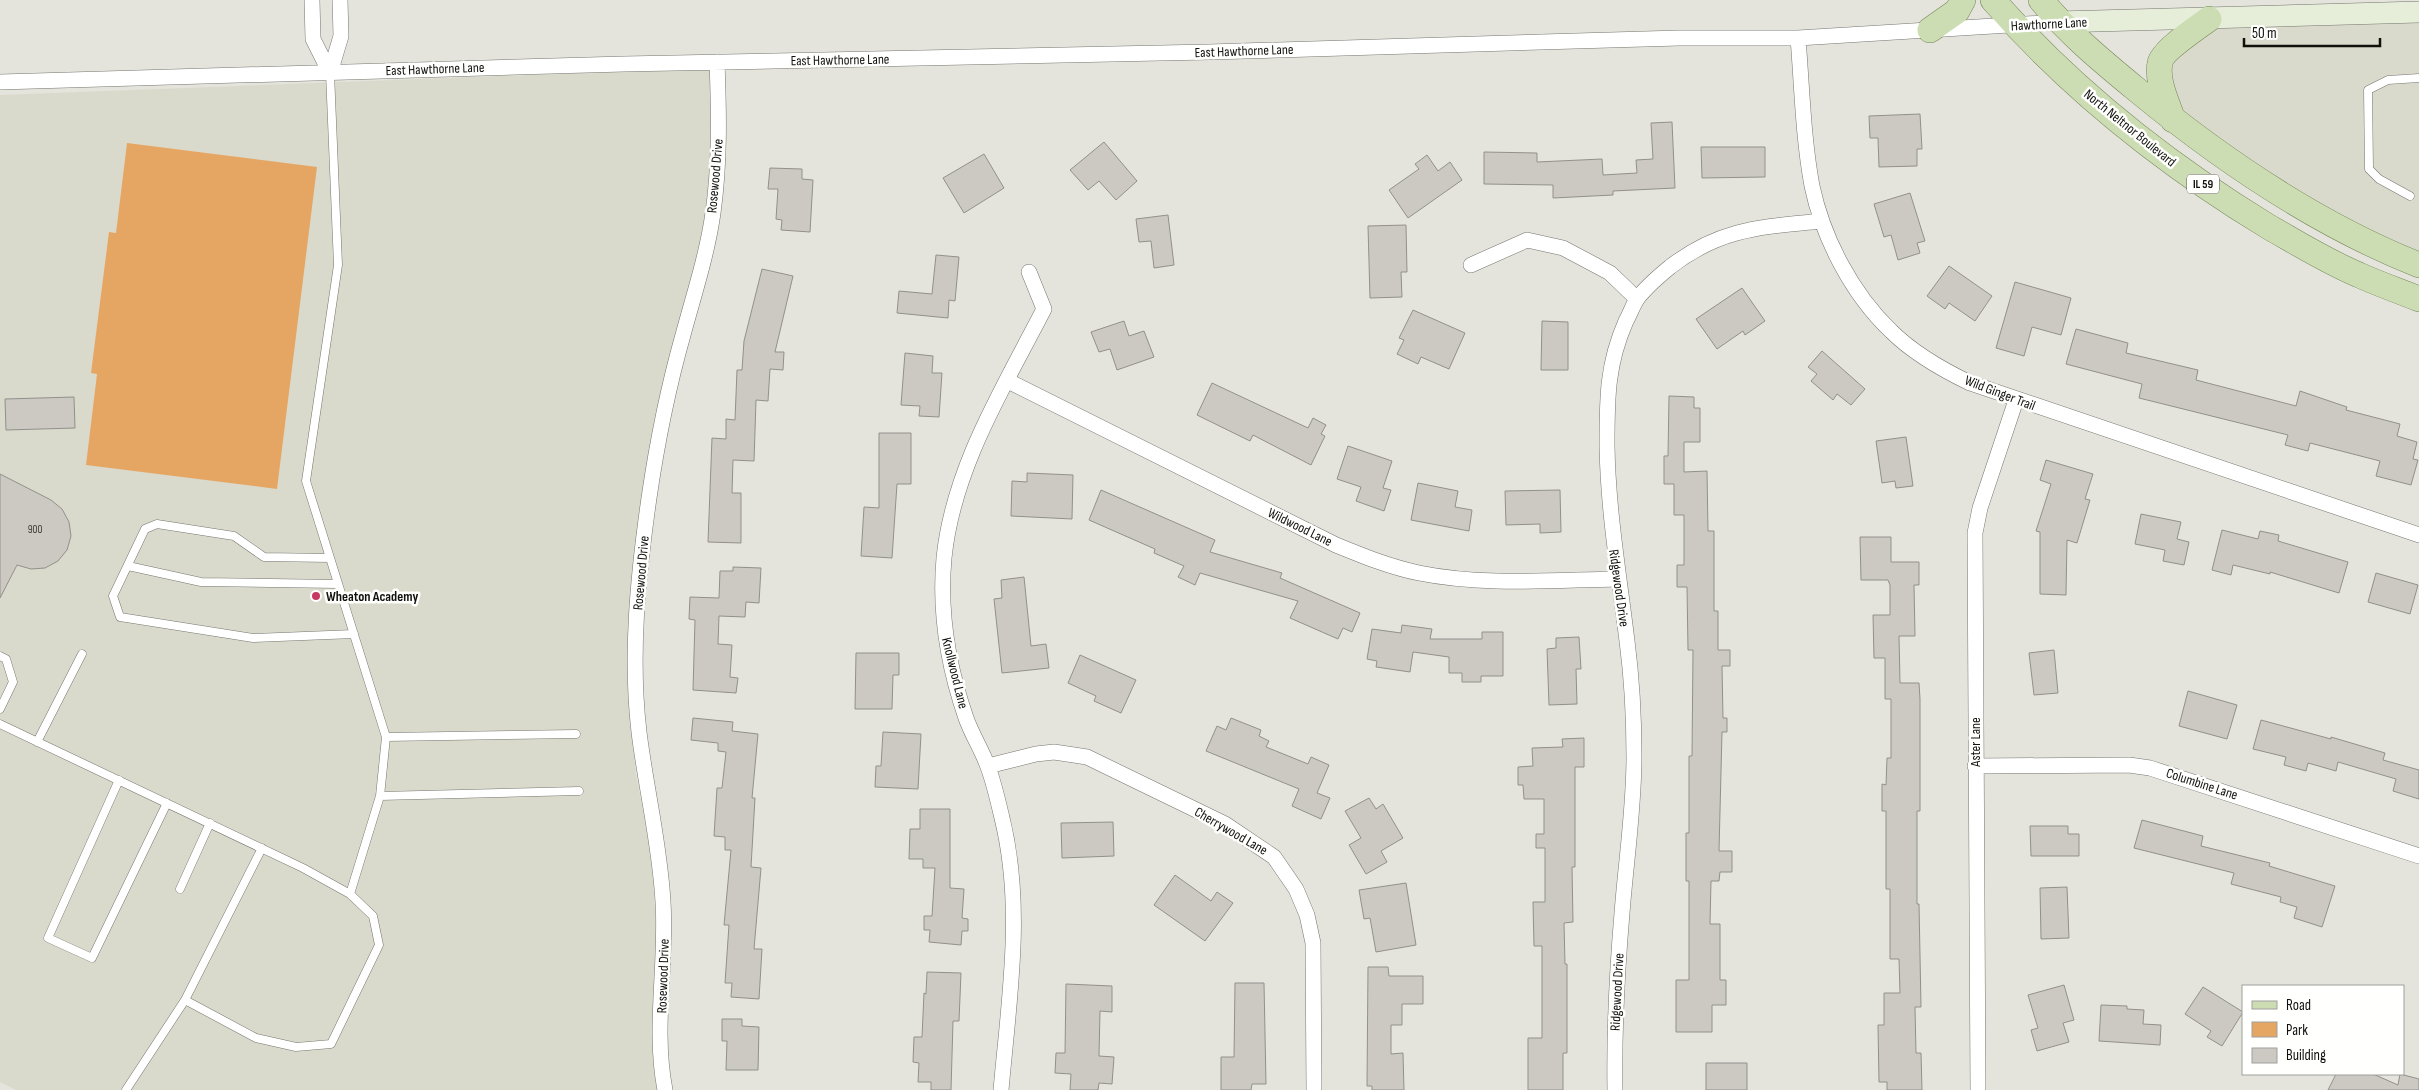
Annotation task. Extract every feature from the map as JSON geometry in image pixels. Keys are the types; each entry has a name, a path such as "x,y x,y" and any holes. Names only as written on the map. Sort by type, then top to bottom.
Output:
{"main road":[{"path":"1930,30 1957,11 1963,0"},
{"name":"North Neltnor Boulevard","path":"1993,0 2016,26 2101,107 2172,163 2240,209 2305,248 2358,275 2419,299"},
{"name":"IL 59","path":"2041,0 2059,22 2173,120 2231,162 2280,193 2366,241 2419,265"},
{"path":"2173,120 2160,79 2160,62 2166,53 2209,19"}],"street":[{"path":"312,0 313,39 330,73"},
{"path":"330,73 341,36 340,0"},
{"name":"Hawthorne Lane","path":"1679,38 1798,38 2059,22 2419,12"},
{"name":"East Hawthorne Lane","path":"0,82 1679,38"},
{"name":"Wild Ginger Trail","path":"1798,38 1805,134 1812,186 1822,221 1844,270 1891,331 1949,373 2016,400 2419,535"},
{"name":"Rosewood Drive","path":"665,1090 661,1054 665,947 664,902 657,840 639,729 636,682 636,629 643,545 656,451 671,380 700,274 713,214 719,139 718,62"},
{"name":"Ridgewood Drive","path":"1615,1090 1617,988 1631,821 1634,759 1631,684 1608,478 1607,386 1617,342 1637,299 1684,256 1712,240 1752,228 1822,221"},
{"path":"1471,265 1527,240 1563,248 1610,273 1637,299"},
{"name":"Knollwood Lane","path":"1001,1090 1014,943 1014,888 1002,818 988,766 967,721 953,679 945,634 942,597 947,537 962,477 1044,309 1030,272"},
{"name":"Wildwood Lane","path":"1008,381 1336,544 1382,564 1419,573 1460,579 1618,579"},
{"name":"Aster Lane","path":"1978,1090 1974,533 1980,508 2016,400"},
{"name":"Cherrywood Lane","path":"988,766 1036,754 1054,752 1087,757 1225,824 1274,857 1296,889 1307,915 1313,943 1314,1090"},
{"name":"Columbine Lane","path":"1976,766 2129,765 2150,768 2419,856"}],"lane":[{"path":"330,73 338,265 306,481 386,737 380,796 350,894"},
{"path":"2410,196 2379,179 2368,169 2368,90 2388,80 2419,78"},
{"path":"330,558 264,557 234,536 157,524 145,529 113,596 120,617 253,638 354,634"},
{"path":"128,566 201,582 338,584"},
{"path":"37,742 82,654"},
{"path":"0,656 6,659 13,682 0,710"},
{"path":"0,724 262,848 350,894 373,916 379,945 331,1044 296,1047 256,1038 185,1000"},
{"path":"386,737 576,734"},
{"path":"119,780 48,938 92,958 167,803"},
{"path":"380,796 579,791"},
{"path":"180,889 210,823"},
{"path":"126,1090 185,1000 262,848"}],"shaded area":[{"path":"2419,12 2419,264 2185,128 2160,62 2209,19"},
{"name":"Wheaton Academy","path":"710,68 714,149 701,241 638,536 627,657 636,775 653,859 662,1090 16,1090 0,1082 0,95"}],"green space":[{"path":"127,143 317,167 277,489 86,465 97,374 91,373 109,232 116,233"}],"building":[{"path":"1920,114 1922,149 1917,149 1917,166 1879,167 1878,138 1870,138 1869,116"},
{"path":"1672,122 1675,188 1613,191 1613,195 1553,198 1553,185 1484,184 1484,152 1537,153 1537,162 1602,159 1603,175 1637,173 1636,160 1653,159 1651,123"},
{"path":"1104,142 1137,181 1116,200 1099,181 1088,190 1070,170"},
{"path":"1701,147 1765,147 1765,177 1702,178"},
{"path":"984,154 1004,188 964,213 943,178"},
{"path":"1427,155 1438,171 1450,162 1462,180 1408,218 1389,190 1419,169 1415,164"},
{"path":"770,168 802,169 802,179 813,180 810,232 781,230 782,220 776,219 778,189 768,189"},
{"path":"1910,193 1925,241 1917,243 1920,253 1898,260 1891,235 1884,237 1874,204"},
{"path":"1168,215 1174,265 1154,268 1151,241 1139,242 1136,219"},
{"path":"1406,225 1407,272 1401,272 1402,297 1370,298 1368,226"},
{"path":"936,255 959,257 955,301 949,300 948,318 897,313 899,291 932,294"},
{"path":"1949,266 1992,296 1975,321 1949,303 1945,309 1927,296"},
{"path":"762,269 793,276 775,352 784,352 783,370 770,369 768,401 756,400 754,461 733,460 732,493 741,493 741,543 708,542 712,438 726,439 726,419 735,420 737,370 742,370 744,341"},
{"path":"2015,282 2071,298 2061,335 2032,327 2024,356 1996,348"},
{"path":"1742,288 1765,321 1745,335 1743,331 1717,349 1696,319"},
{"path":"1413,310 1465,333 1449,369 1421,357 1418,364 1397,354 1404,340 1399,338"},
{"path":"1124,321 1129,336 1144,331 1154,357 1117,370 1110,349 1099,352 1091,332"},
{"path":"1542,321 1568,322 1568,370 1541,370"},
{"path":"2076,329 2128,343 2126,353 2198,370 2196,380 2296,406 2300,391 2347,407 2346,410 2400,424 2397,436 2417,442 2413,459 2418,460 2411,485 2376,476 2380,461 2310,443 2308,451 2285,445 2288,435 2139,398 2142,384 2066,364"},
{"path":"1822,351 1865,389 1851,405 1837,394 1833,400 1811,381 1817,374 1808,367"},
{"path":"905,353 933,356 932,373 942,373 939,417 919,416 920,406 901,405"},
{"path":"1212,383 1308,428 1313,418 1326,425 1321,434 1325,436 1311,465 1253,435 1250,441 1197,415"},
{"path":"1669,396 1694,397 1694,408 1700,408 1700,442 1684,442 1684,472 1707,471 1708,531 1714,531 1714,611 1718,611 1718,650 1730,650 1730,666 1722,666 1723,718 1727,718 1727,732 1722,732 1719,851 1732,851 1732,872 1720,872 1719,881 1711,881 1710,924 1720,924 1720,980 1726,980 1726,1005 1712,1005 1712,1032 1676,1032 1676,980 1689,980 1689,881 1686,881 1686,833 1689,833 1689,756 1692,756 1693,650 1688,650 1687,587 1677,587 1677,565 1684,565 1684,515 1674,515 1674,484 1664,484 1664,456 1668,456"},
{"path":"74,397 75,428 6,430 5,399"},
{"path":"879,433 911,433 911,484 897,484 892,558 861,556 864,507 879,508"},
{"path":"1906,437 1913,486 1896,488 1895,481 1882,483 1876,441"},
{"path":"1348,446 1392,461 1383,488 1391,490 1384,511 1356,501 1361,487 1337,479"},
{"path":"2046,460 2093,474 2085,499 2090,500 2077,543 2067,540 2066,595 2040,594 2040,532 2036,531 2051,484 2040,480"},
{"path":"1027,473 1073,475 1072,519 1011,516 1012,481 1027,482"},
{"path":"0,474 51,500 62,509 69,522 71,536 67,550 58,561 45,568 31,569 17,565 0,598"},
{"path":"1418,483 1458,491 1455,507 1472,510 1469,531 1411,520"},
{"path":"1101,490 1215,540 1210,552 1282,573 1280,578 1360,613 1352,632 1343,628 1338,639 1290,618 1298,601 1200,573 1195,585 1178,577 1184,566 1154,553 1155,549 1089,520"},
{"path":"1560,490 1561,532 1540,533 1540,524 1506,525 1505,491"},
{"path":"2141,514 2181,522 2177,539 2189,542 2184,565 2163,561 2165,550 2135,544"},
{"path":"2222,530 2258,539 2260,531 2279,535 2278,541 2348,562 2339,593 2270,572 2270,574 2233,565 2231,575 2212,570"},
{"path":"1860,537 1891,537 1891,562 1919,562 1919,585 1914,585 1915,636 1899,636 1900,683 1919,683 1920,699 1920,811 1917,811 1917,904 1919,904 1921,1007 1915,1007 1916,1053 1921,1053 1922,1090 1887,1090 1887,1082 1879,1082 1878,1025 1884,1025 1884,993 1900,993 1899,959 1890,959 1890,889 1886,889 1886,811 1882,811 1882,784 1886,785 1887,758 1891,758 1891,699 1885,699 1885,658 1874,658 1873,615 1890,615 1890,585 1888,580 1861,580"},
{"path":"733,567 761,568 759,603 746,602 745,617 719,616 718,644 732,645 730,677 738,678 736,693 693,690 695,620 689,619 690,597 719,598 720,571 733,571"},
{"path":"2376,573 2418,585 2410,614 2368,602"},
{"path":"1024,577 1031,646 1046,644 1049,668 1002,673 994,599 1002,598 1001,580"},
{"path":"1402,625 1432,629 1430,639 1482,639 1482,632 1503,632 1503,676 1481,676 1481,682 1462,682 1462,673 1449,673 1449,657 1413,652 1410,672 1376,667 1377,661 1367,659 1372,629 1401,633"},
{"path":"1579,637 1581,669 1576,669 1577,704 1549,705 1547,649 1556,648 1556,638"},
{"path":"2054,650 2058,693 2034,695 2029,653"},
{"path":"856,653 899,653 899,675 893,675 892,709 855,709"},
{"path":"1080,655 1136,680 1121,713 1094,701 1096,696 1068,683"},
{"path":"2188,691 2237,705 2227,739 2179,726"},
{"path":"693,718 733,722 732,731 758,734 752,798 755,798 751,867 761,868 754,949 762,949 759,999 731,997 732,983 725,983 729,925 724,925 731,850 725,850 725,837 714,836 717,788 722,788 726,752 718,751 718,743 691,740"},
{"path":"1231,718 1261,730 1259,736 1269,741 1266,747 1308,764 1311,757 1329,765 1317,793 1330,798 1321,819 1292,806 1299,789 1206,751 1217,726 1226,730"},
{"path":"2261,720 2331,739 2331,737 2385,753 2383,760 2419,770 2419,799 2393,791 2396,779 2338,762 2336,771 2308,763 2306,771 2284,765 2286,757 2253,749"},
{"path":"883,732 921,734 918,789 875,787 876,766 881,766"},
{"path":"1584,738 1584,767 1575,767 1575,867 1572,867 1573,922 1564,923 1565,964 1567,964 1567,1053 1563,1053 1563,1090 1528,1090 1528,1038 1542,1038 1542,946 1534,946 1533,902 1545,902 1545,848 1536,848 1536,834 1544,834 1544,799 1524,799 1523,785 1518,785 1518,767 1533,766 1532,748 1563,747 1562,739"},
{"path":"1369,798 1376,809 1383,804 1403,838 1381,851 1387,862 1366,874 1349,845 1361,838 1345,811"},
{"path":"920,809 950,809 950,888 964,889 962,918 968,919 968,931 962,931 961,945 929,942 930,930 924,930 924,916 932,916 935,868 923,868 923,859 909,859 910,829 920,829"},
{"path":"2142,820 2203,836 2201,846 2270,863 2269,866 2335,886 2322,927 2294,918 2297,907 2280,902 2281,897 2231,884 2234,873 2134,848"},
{"path":"1113,822 1114,856 1062,858 1061,823"},
{"path":"2030,826 2068,826 2068,834 2079,834 2079,856 2031,856"},
{"path":"1175,875 1211,901 1217,892 1233,903 1205,941 1154,905"},
{"path":"1406,883 1416,945 1376,952 1370,918 1364,919 1359,890"},
{"path":"2067,887 2069,938 2041,939 2040,888"},
{"path":"1368,967 1388,967 1389,976 1423,976 1423,1004 1402,1004 1402,1025 1391,1025 1391,1054 1403,1053 1404,1090 1372,1090 1372,1086 1367,1086"},
{"path":"927,972 961,973 959,1021 953,1021 951,1090 931,1090 931,1082 918,1082 919,1063 913,1062 914,1037 922,1037"},
{"path":"1235,983 1264,983 1266,1084 1252,1084 1251,1090 1221,1090 1221,1057 1234,1057"},
{"path":"1066,984 1112,986 1112,1012 1100,1011 1099,1056 1114,1057 1112,1084 1099,1083 1098,1090 1070,1090 1071,1074 1055,1073 1056,1053 1065,1053"},
{"path":"2064,985 2074,1020 2063,1023 2069,1042 2037,1051 2031,1030 2038,1028 2028,995"},
{"path":"2203,987 2242,1011 2222,1046 2207,1037 2211,1031 2185,1014"},
{"path":"2101,1005 2127,1006 2127,1009 2144,1010 2143,1024 2161,1025 2160,1045 2099,1041"},
{"path":"722,1019 742,1019 742,1026 759,1027 758,1070 726,1070 727,1041 722,1041"},
{"path":"1706,1063 1747,1063 1747,1090 1706,1090"},
{"path":"2336,1075 2375,1075 2398,1085 2400,1075 2419,1079 2419,1090 2328,1090"}],"place":[{"name":"Wheaton Academy","path":"316,596"}]}
